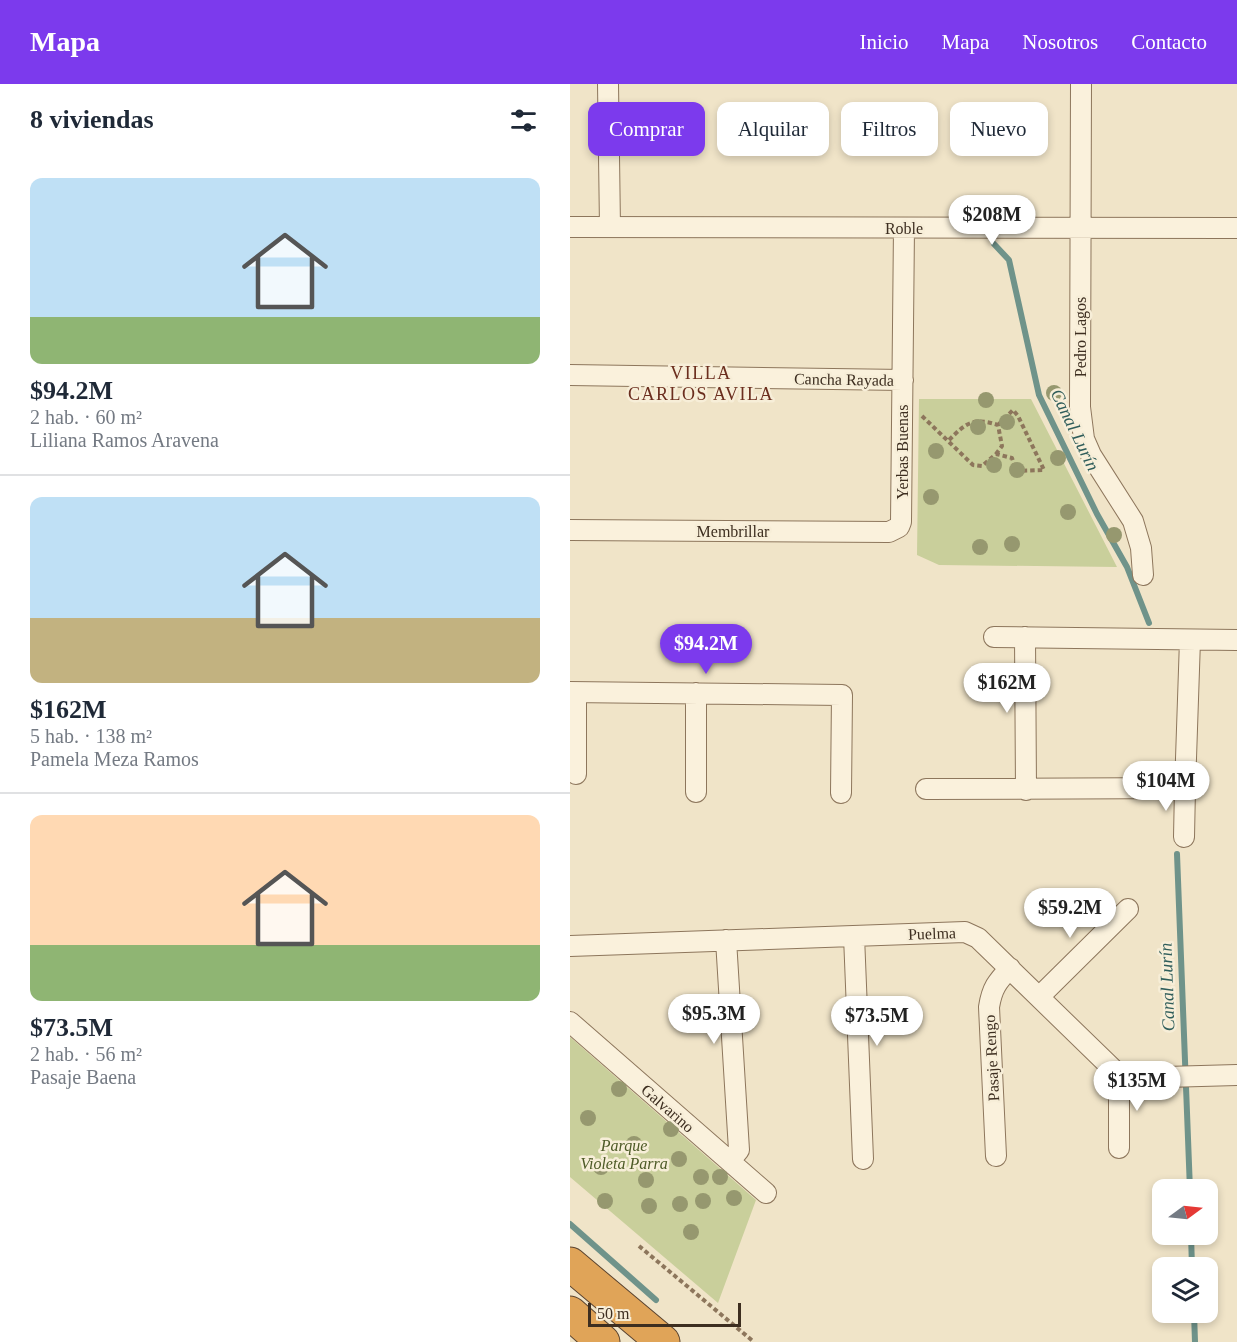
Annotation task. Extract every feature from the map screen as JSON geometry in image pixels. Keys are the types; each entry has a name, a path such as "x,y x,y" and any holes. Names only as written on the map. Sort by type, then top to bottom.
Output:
{"highway":[{"path":"570,1264 663,1342"},
{"path":"570,1313 603,1342"}],"street":[{"path":"608,84 610,227"},
{"name":"Pedro Lagos","path":"1081,84 1080,406 1084,439 1132,521 1141,548 1143,575"},
{"name":"Roble","path":"570,227 1237,228"},
{"name":"Yerbas Buenas","path":"897,530 902,522 904,228"},
{"name":"Cancha Rayada","path":"570,375 903,380"},
{"name":"Membrillar","path":"570,530 889,532 897,530"},
{"path":"993,637 1237,640"},
{"path":"1025,637 1026,790"},
{"path":"1184,837 1190,640"},
{"path":"576,774 573,692 842,695 841,793"},
{"path":"696,693 696,792"},
{"path":"926,789 1185,788"},
{"path":"1039,997 1128,909"},
{"name":"Puelma","path":"570,946 965,932 978,938 1119,1074"},
{"path":"854,936 863,1159"},
{"path":"726,940 739,1150 730,1161"},
{"name":"Pasaje Rengo","path":"996,1156 989,1007 991,992 1010,968"},
{"name":"Galvarino","path":"570,1022 766,1193"},
{"path":"1119,1148 1119,1074 1130,1078 1237,1075"}],"path":[{"path":"996,454 1012,458 1016,471 1044,470 1013,410 998,425"},
{"path":"917,412 973,465 982,466 1002,446 998,425"},
{"path":"949,441 963,426 982,420 998,425"},
{"path":"639,1246 754,1342"}],"green space":[{"path":"919,399 1031,399 1117,567 939,565 917,555"},
{"name":"Parque Violeta Parra","path":"570,1037 756,1200 718,1303 570,1177"}],"waterway":[{"name":"Canal Lurín","path":"994,244 1009,260 1039,395 1097,514 1127,567 1149,623"},
{"name":"Canal Lurín","path":"1177,854 1190,1179"},
{"path":"570,1224 656,1300"},
{"name":"Canal Lurín","path":"1191,1245 1192,1257"},
{"name":"Canal Lurín","path":"1194,1323 1195,1342"}],"district":[{"name":"VILLA CARLOS AVILA","path":"701,383"}]}
